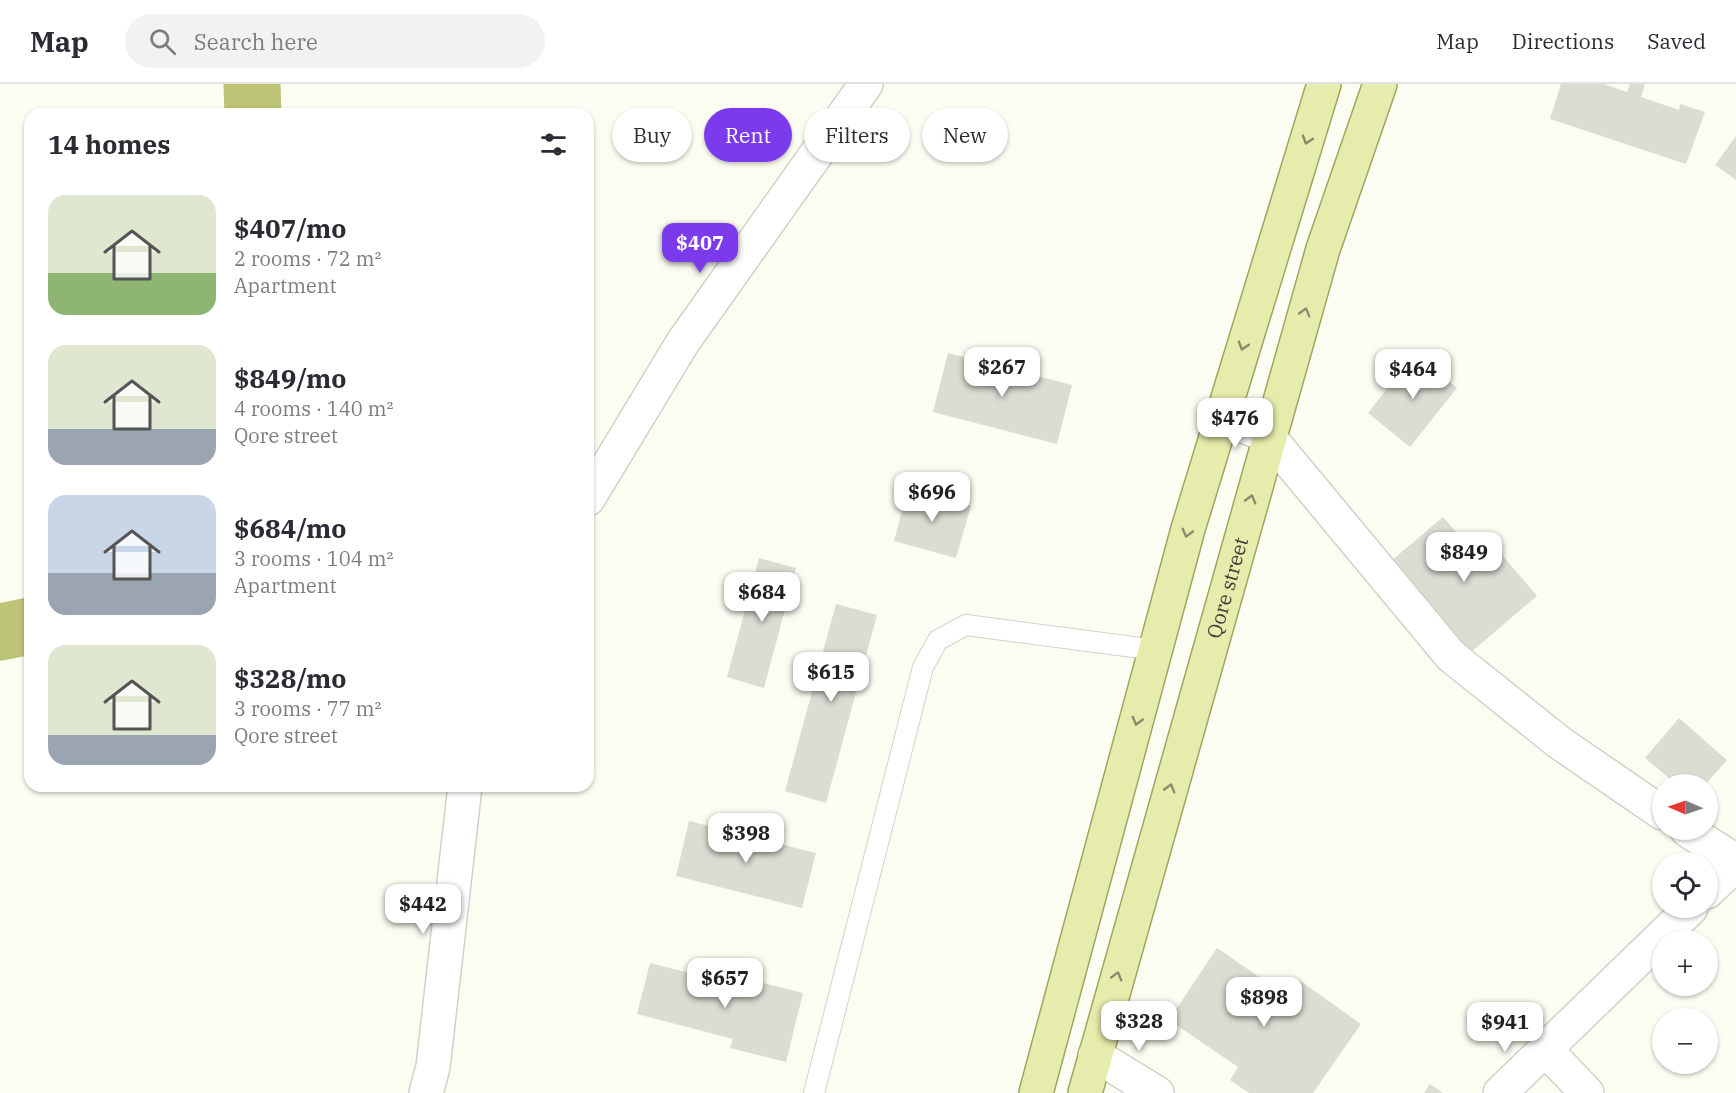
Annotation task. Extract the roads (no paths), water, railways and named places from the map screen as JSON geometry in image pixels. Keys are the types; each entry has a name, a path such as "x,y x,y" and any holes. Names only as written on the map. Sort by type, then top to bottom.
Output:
{"main road":[{"path":"1036,1093 1188,529 1324,84"},
{"name":"Qore street","path":"1085,1093 1323,249 1380,84"}],"street":[{"path":"594,490 683,342 866,84"},
{"path":"1222,416 1269,437 1451,656 1560,743 1652,806"},
{"path":"426,1093 434,1067 464,792"},
{"path":"1702,840 1736,863 1718,881"},
{"path":"1500,1093 1681,918"},
{"path":"1545,1049 1587,1093"},
{"path":"1095,1055 1157,1093"}],"lane":[{"path":"814,1093 923,667 938,640 966,625 1156,650"}],"waterway":[{"path":"252,84 253,108"},
{"path":"0,632 24,627"}]}
